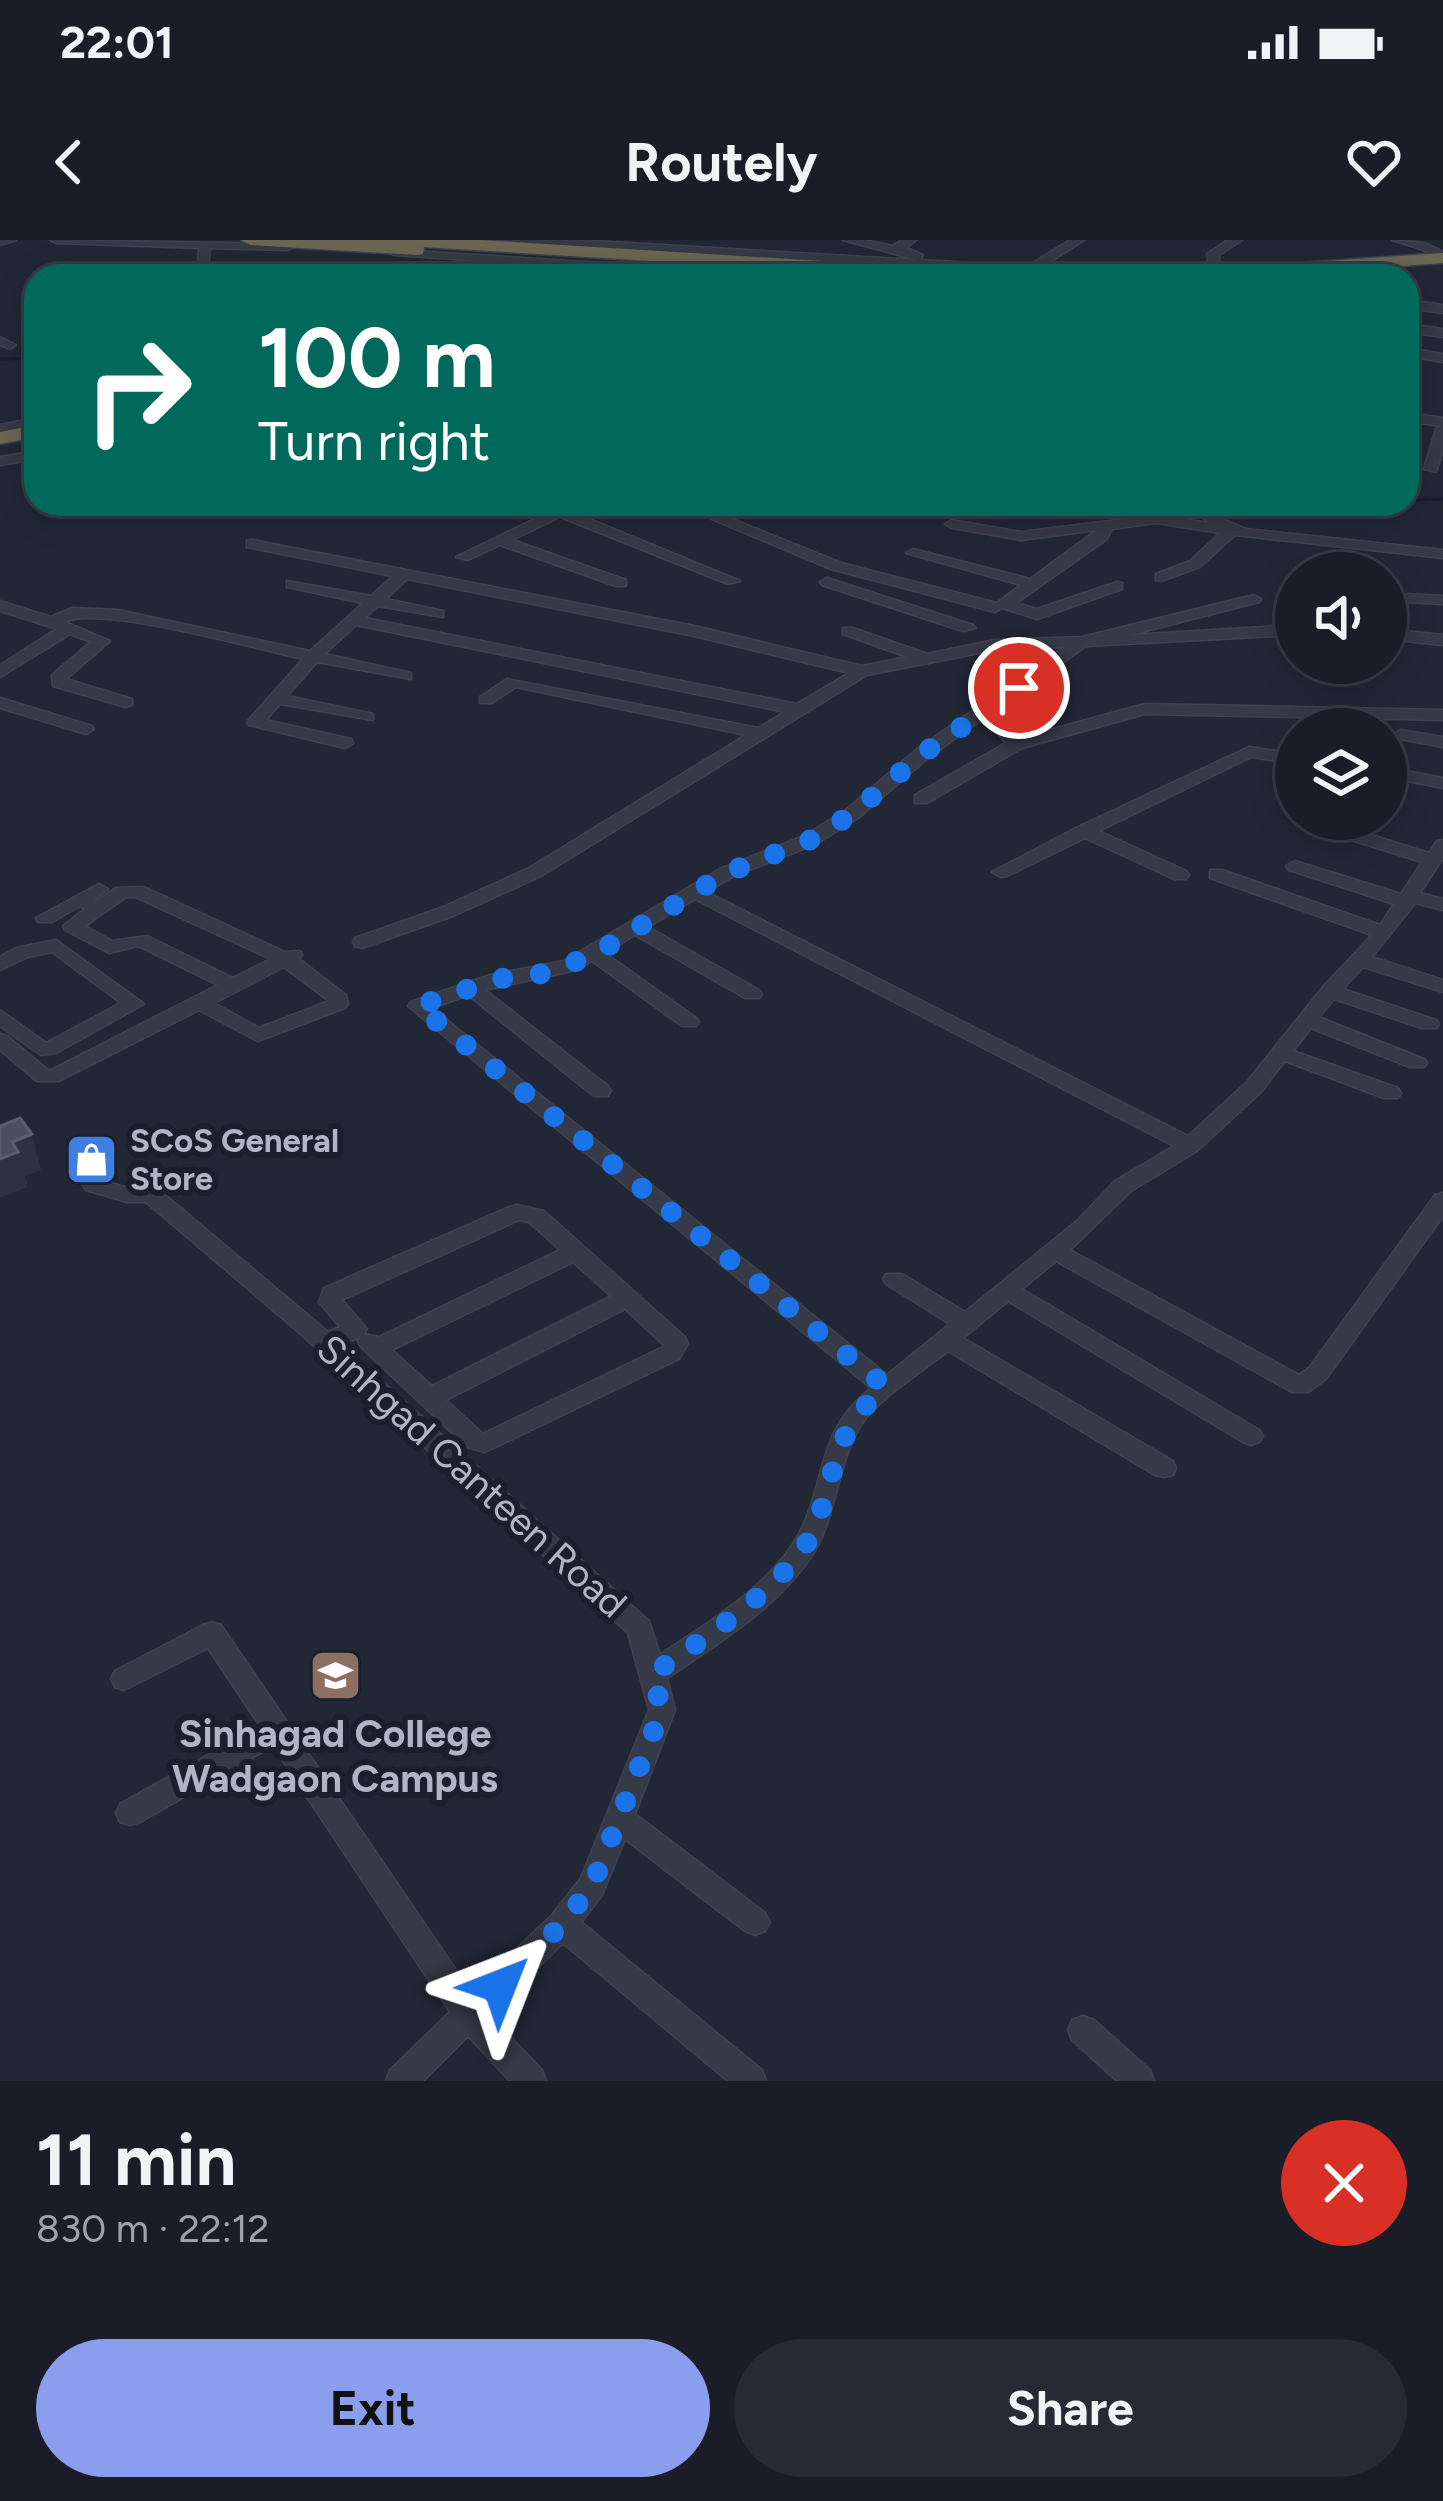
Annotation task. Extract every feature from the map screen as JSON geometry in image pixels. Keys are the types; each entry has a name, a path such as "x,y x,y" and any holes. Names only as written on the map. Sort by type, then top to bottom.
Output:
{"highway":[{"path":"250,240 642,264"},
{"path":"394,240 846,264"}],"street":[{"path":"0,242 10,240"},
{"path":"56,240 553,264"},
{"path":"520,240 688,245 894,264"},
{"path":"663,240 688,245"},
{"path":"849,240 940,264"},
{"path":"899,251 898,246 910,240"},
{"path":"1050,264 1078,240"},
{"path":"1214,264 1213,254 1236,240"},
{"path":"1398,240 1425,246 1443,264"},
{"path":"203,264 205,244"},
{"path":"1431,469 1443,425"},
{"path":"463,556 551,516"},
{"path":"570,516 733,581"},
{"path":"709,516 836,566 995,607"},
{"path":"1207,516 1232,531"},
{"path":"952,524 1021,536 1157,519 1443,554"},
{"path":"1107,525 1102,536 1004,604 1037,614 1117,586"},
{"path":"1161,577 1195,564 1232,531"},
{"path":"499,540 621,583"},
{"path":"252,544 694,632 862,671"},
{"path":"913,553 1033,584"},
{"path":"345,743 255,722 314,656 404,574"},
{"path":"827,582 968,628 926,657"},
{"path":"292,584 438,614"},
{"path":"1407,598 1443,600"},
{"path":"885,1386 418,1006 497,979 547,973 595,954 726,873 810,840 852,814 922,754 1082,642 1254,599"},
{"path":"0,606 102,640 59,682 126,702"},
{"path":"0,672 71,613 100,612 405,676"},
{"path":"694,632 712,614"},
{"path":"352,620 801,710"},
{"path":"848,631 926,657"},
{"path":"362,942 447,912 535,872 862,671 995,646 1109,644 1275,632"},
{"path":"1407,636 1443,640"},
{"path":"486,700 513,682 763,734"},
{"path":"276,698 367,716"},
{"path":"0,704 86,729"},
{"path":"985,709 1016,744"},
{"path":"921,799 1016,744 1145,709 1443,715"},
{"path":"1407,736 1443,742"},
{"path":"1217,748 1275,756"},
{"path":"1000,872 1249,752"},
{"path":"1407,776 1443,783"},
{"path":"1084,831 1180,875"},
{"path":"652,1674 710,1635 799,1555 812,1533 846,1428 885,1386 1085,1226 1123,1186 1190,1146 1254,1087 1330,991 1384,933 1438,853 1387,840"},
{"path":"1295,866 1443,905"},
{"path":"1216,874 1384,933"},
{"path":"45,918 92,899 138,891 290,957 338,993 338,1004 257,1035 199,1002"},
{"path":"696,893 1190,1146"},
{"path":"92,899 72,929 109,947 140,940 232,985"},
{"path":"634,927 752,994"},
{"path":"0,964 23,952 56,946 132,1000 132,1008 108,1022 57,1047 41,1049 0,1016"},
{"path":"595,954 688,1022"},
{"path":"0,1040 44,1077 52,1077 290,957"},
{"path":"1359,959 1443,986"},
{"path":"471,988 601,1091"},
{"path":"1330,991 1430,1024"},
{"path":"1308,1020 1417,1063"},
{"path":"108,1022 130,1037"},
{"path":"1281,1053 1391,1093"},
{"name":"Sinhgad Canteen Road","path":"94,1185 128,1195 151,1195 325,1343 640,1628 662,1710 592,1886 562,1924 401,2081"},
{"path":"1053,1250 1300,1386 1318,1373 1443,1200"},
{"path":"517,1212 536,1216 627,1298 677,1348 496,1442 475,1441 330,1303 332,1294 517,1212"},
{"path":"376,1348 575,1252"},
{"path":"894,1279 956,1331 1164,1468"},
{"path":"1005,1288 1251,1436"},
{"path":"429,1398 627,1298"},
{"path":"325,1343 356,1328"},
{"path":"124,1679 212,1633 470,2016 531,2081"},
{"path":"130,1813 276,1731"},
{"path":"619,1818 755,1922"},
{"path":"562,1924 751,2081"},
{"path":"1083,2030 1139,2081"}],"building":[{"path":"20,1118 32,1134 12,1142 18,1152 0,1159 0,1126"}],"waterway":[{"path":"0,359 24,358"},
{"path":"1419,500 1443,499"}],"place":[{"name":"SCoS General Store","path":"91,1159"},
{"name":"Sinhagad College Wadgaon Campus","path":"335,1676"}],"route":[{"path":"500,1986 562,1924 592,1886 662,1710 652,1674 710,1635 799,1555 812,1533 846,1428 885,1386 418,1006 497,979 547,973 595,954 726,873 810,840 852,814 922,754 1019,688"}]}
